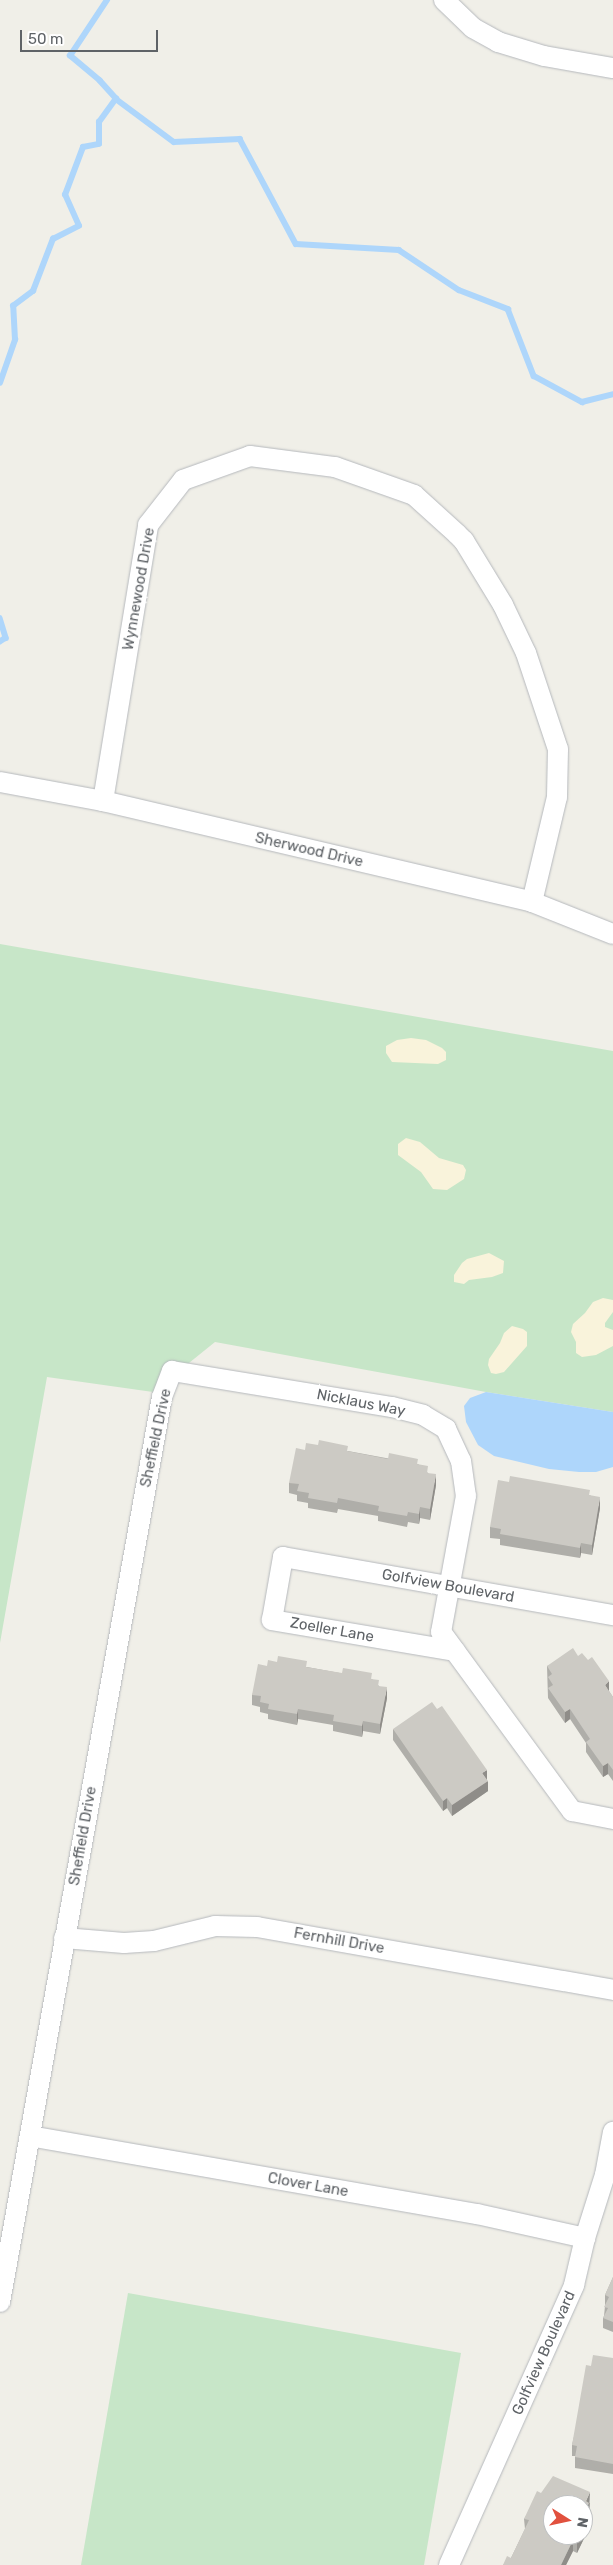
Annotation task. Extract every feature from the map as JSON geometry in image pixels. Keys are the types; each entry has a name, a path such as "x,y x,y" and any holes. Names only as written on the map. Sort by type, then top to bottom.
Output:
{"street":[{"path":"444,0 473,28 498,42 544,56 613,68"},
{"name":"Wynnewood Drive","path":"103,802 148,525 183,480 250,456 335,467 414,495 464,541 503,605 526,653 558,749 557,797 532,902"},
{"name":"Sherwood Drive","path":"0,782 103,802 532,902 613,934"},
{"name":"Nicklaus Way","path":"172,1371 392,1406 423,1415 446,1429 461,1461 466,1496 448,1586"},
{"name":"Sheffield Drive","path":"0,2302 6,2235 30,2136 162,1397 172,1371"},
{"name":"Golfview Boulevard","path":"283,1557 613,1616"},
{"name":"Zoeller Lane","path":"283,1557 272,1620 455,1651"},
{"path":"448,1586 441,1632 572,1811 613,1819"},
{"name":"Fernhill Drive","path":"64,1938 124,1943 154,1941 215,1926 256,1927 613,1990"},
{"name":"Golfview Boulevard","path":"450,2565 568,2300 605,2175 613,2132"},
{"name":"Clover Lane","path":"30,2136 476,2214 585,2238"}],"green space":[{"path":"0,944 613,1051 613,1412 486,1392 215,1342 153,1392 47,1377 0,1643"},
{"path":"128,2293 461,2353 424,2565 81,2565"}],"sand":[{"path":"411,1038 426,1040 442,1048 446,1052 446,1060 438,1064 392,1062 386,1053 386,1046 397,1040"},
{"path":"406,1138 420,1142 439,1158 463,1165 466,1170 464,1179 447,1190 433,1189 421,1172 398,1155 398,1144"},
{"path":"489,1253 504,1261 503,1273 492,1277 469,1280 464,1284 454,1282 454,1275 462,1263 467,1259"},
{"path":"603,1298 613,1300 613,1312 605,1323 605,1327 613,1330 613,1346 596,1355 582,1357 576,1353 576,1342 571,1332 573,1324 593,1302"},
{"path":"512,1326 527,1332 527,1346 504,1372 491,1373 488,1365 489,1359 500,1343 504,1333"}],"water":[{"path":"486,1392 613,1412 613,1467 596,1472 579,1472 549,1469 494,1456 478,1445 466,1422 464,1406 470,1398"}],"building":[{"path":"319,1440 348,1446 347,1451 388,1459 389,1453 418,1459 417,1464 428,1466 427,1473 436,1474 430,1509 420,1507 419,1514 408,1512 407,1516 378,1511 379,1506 338,1498 337,1503 308,1498 309,1493 297,1491 299,1484 289,1483 296,1448 305,1450 306,1443 318,1445"},
{"path":"510,1476 590,1490 589,1495 600,1497 592,1545 581,1543 580,1548 500,1534 501,1529 490,1527 498,1480 509,1482"},
{"path":"573,1648 578,1656 582,1653 588,1660 592,1657 609,1681 605,1685 613,1697 613,1770 608,1763 603,1766 586,1742 590,1739 570,1709 565,1712 548,1688 553,1685 548,1677 552,1674 547,1666"},
{"path":"278,1656 307,1661 306,1667 342,1673 343,1668 372,1673 371,1679 379,1680 378,1686 387,1687 380,1724 363,1721 362,1726 333,1721 334,1715 298,1709 297,1714 268,1709 269,1704 260,1702 261,1696 252,1695 258,1664 267,1666 268,1660 277,1662"},
{"path":"432,1702 437,1709 442,1706 487,1770 482,1773 488,1781 452,1805 447,1798 443,1801 393,1729"},
{"path":"613,2277 613,2322 603,2318 608,2308 604,2307 609,2297 605,2295"},
{"path":"593,2355 613,2358 613,2464 575,2457 577,2446 572,2445 586,2365 591,2366"},
{"path":"553,2476 590,2492 589,2495 543,2495 543,2545 571,2545 561,2565 503,2565 507,2556 511,2558 529,2520 524,2519 537,2491 541,2493"}],"waterway":[{"path":"0,383 15,340 13,306 33,291 53,239 79,226 65,195 83,147 99,144 99,122 116,99 100,81 70,56 107,0"},
{"path":"116,99 174,142 240,139 296,244 399,250 459,290 508,309 534,376 582,402 613,394"},
{"path":"0,618 6,638 0,642"}]}
